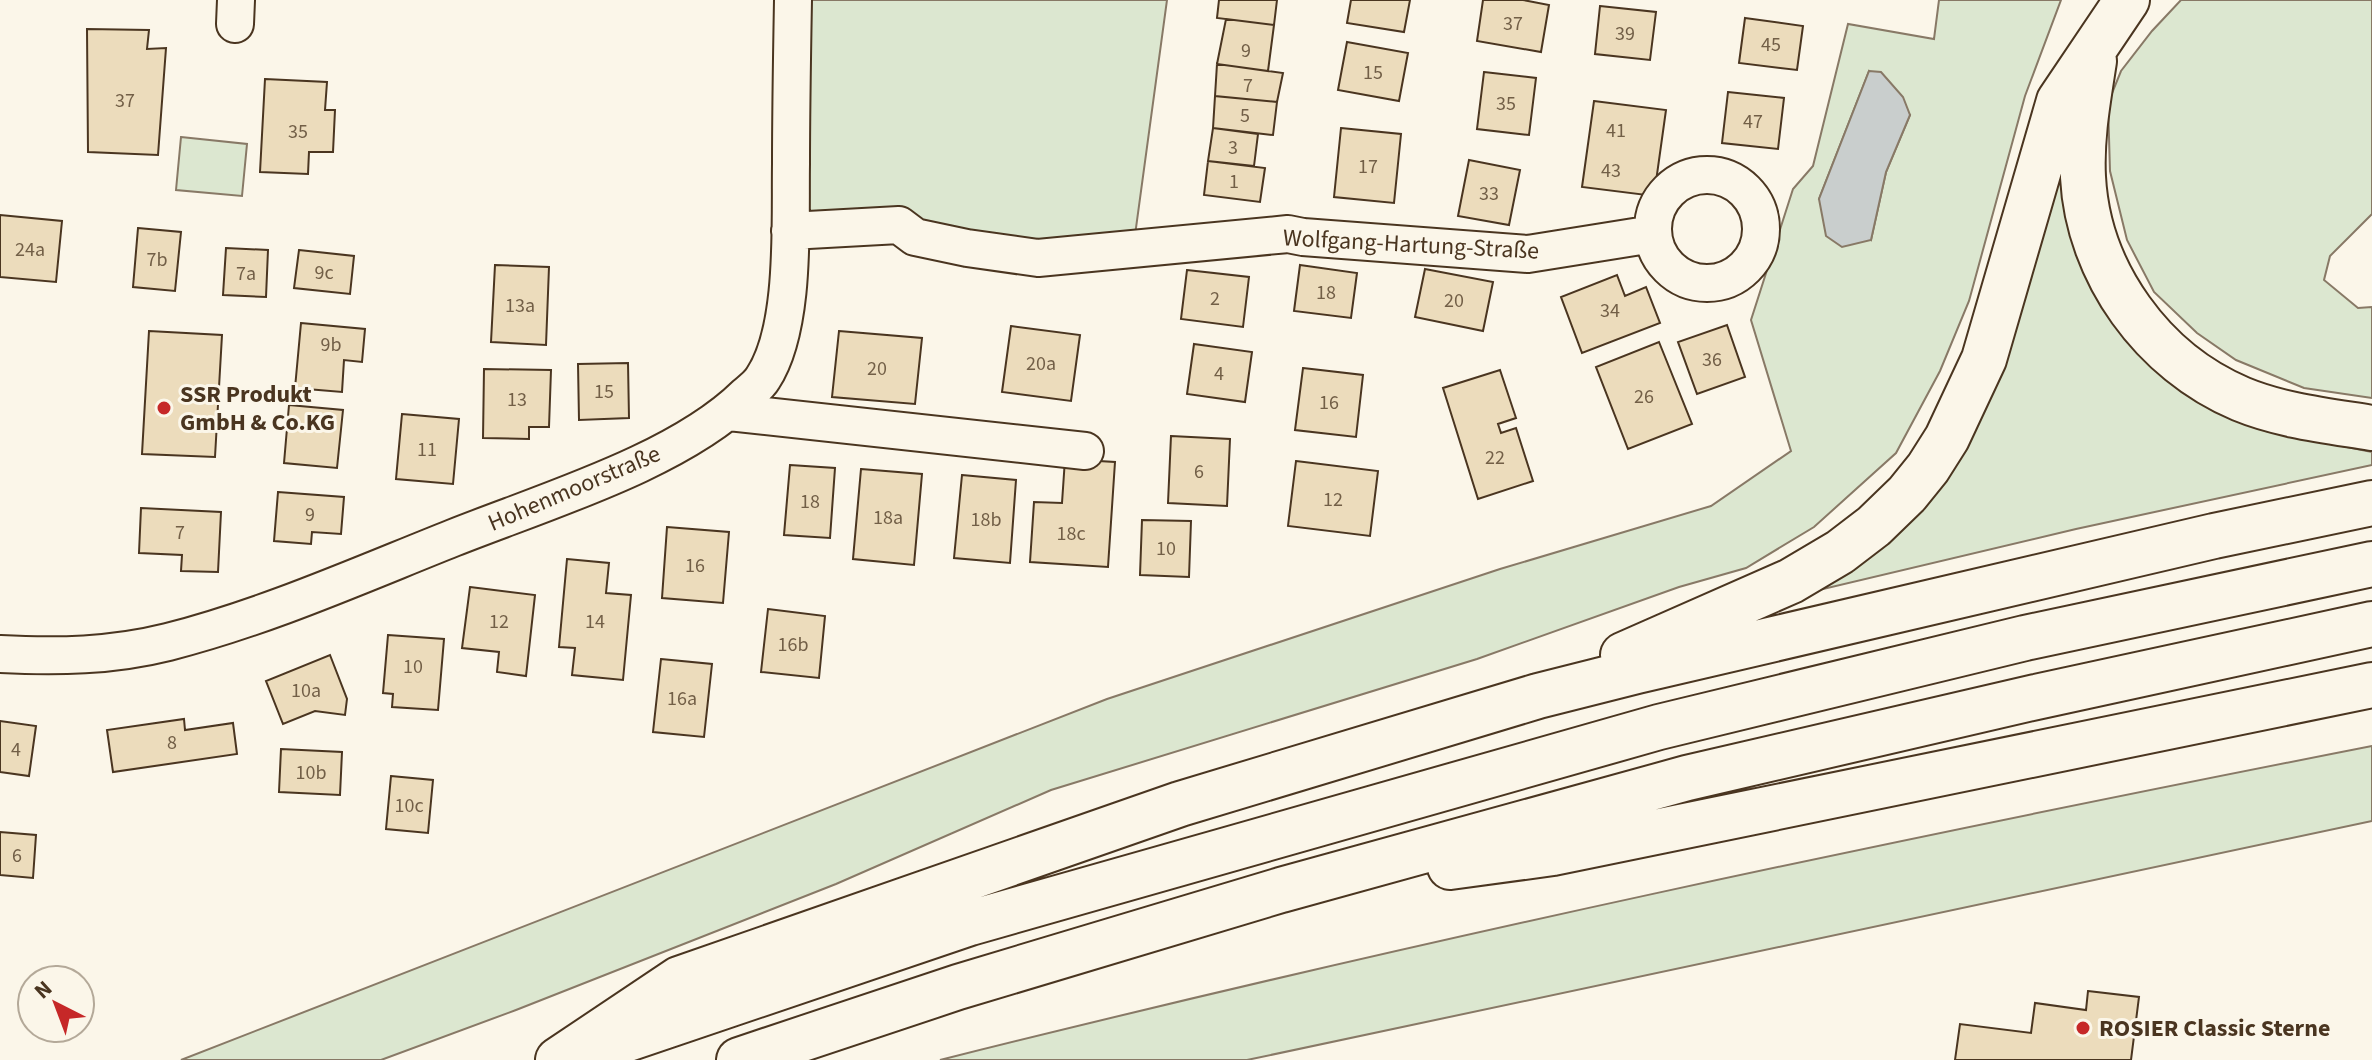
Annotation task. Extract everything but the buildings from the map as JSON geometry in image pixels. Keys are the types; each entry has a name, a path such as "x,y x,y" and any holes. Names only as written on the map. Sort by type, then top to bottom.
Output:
{"highway":[{"path":"1538,696 1650,642 1791,581 1840,552 1874,526 1907,494 1947,438 1984,359 2059,101 2127,0"},
{"path":"2098,43 2084,121 2083,178 2097,242 2118,292 2156,343 2198,377 2243,400 2312,418 2372,428"},
{"path":"558,1060 679,979 1180,804 1538,696 2214,536 2372,503"},
{"path":"564,1060 970,923 1659,727 2025,638 2372,564"},
{"path":"739,1060 958,987 1281,890 1687,778 2036,697 2372,624"},
{"path":"1281,890 1553,853 2372,685"}],"street":[{"name":"Hohenmoorstraße","path":"0,654 64,657 114,653 169,642 250,616 318,592 626,469 680,442 729,412 763,380 774,354 786,304 793,0"},
{"name":"Wolfgang-Hartung-Straße","path":"790,231 899,225 915,237 1038,258 1288,234 1528,254 1653,234"},
{"path":"729,412 1085,451"}],"green space":[{"path":"793,0 1167,0 1133,250 790,231"},
{"path":"1939,0 2061,0 2025,96 1969,301 1940,371 1896,453 1814,527 1746,568 1679,587 1477,659 1051,790 836,884 381,1060 181,1060 1107,699 1500,569 1711,506 1791,451 1751,320 1793,189 1813,166 1848,24 1934,39","holes":["1869,71 1910,115 1886,172 1871,240 1819,199"]},
{"path":"2181,0 2372,0 2372,214 2330,256 2324,280 2358,308 2372,307 2372,398 2304,388 2236,360 2197,333 2154,292 2127,240 2110,171 2108,103 2121,71"},
{"path":"2064,130 2156,364 2266,431 2372,452 2372,465 2076,529 1798,595 1959,435"},
{"path":"181,137 247,144 242,196 176,190"},
{"path":"2372,746 2372,821 1247,1060 940,1060 1475,933 2013,818"}],"shaded area":[{"path":"1869,71 1881,72 1903,97 1910,115 1886,172 1871,240 1842,247 1826,236 1819,199"}],"place":[{"name":"SSR Produkt GmbH & Co.KG","path":"164,408"},
{"name":"ROSIER Classic Sterne","path":"2083,1028"}]}
